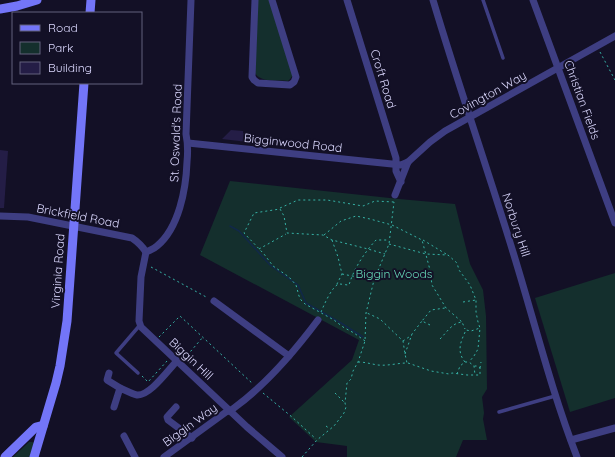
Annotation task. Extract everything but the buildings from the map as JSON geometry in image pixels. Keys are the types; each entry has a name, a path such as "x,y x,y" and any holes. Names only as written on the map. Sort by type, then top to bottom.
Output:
{"street":[{"path":"0,9 38,0"},
{"path":"90,12 91,0"},
{"name":"St. Oswald's Road","path":"146,252 156,248 171,228 178,214 185,188 188,143 186,134 191,0"},
{"path":"255,0 252,77 258,83 290,85 294,82 296,77 272,0"},
{"name":"Croft Road","path":"347,0 396,158 396,171 401,182"},
{"name":"Norbury Hill","path":"433,0 512,250 556,396 577,457"},
{"name":"Christian Fields","path":"533,0 615,223"},
{"name":"Covington Way","path":"408,162 445,132 615,36"},
{"name":"Virginia Road","path":"34,457 56,383 64,344 67,321 84,84"},
{"name":"Bigginwood Road","path":"188,143 396,165"},
{"path":"396,165 401,165 408,162"},
{"path":"395,199 408,162"},
{"name":"Christian Fields","path":"610,208 615,214"},
{"name":"Brickfield Road","path":"0,216 28,217 132,238 137,241 146,252"},
{"path":"140,325 140,277 146,252"},
{"path":"214,301 289,356"},
{"path":"229,410 258,388 289,356 319,316"},
{"name":"Biggin Hill","path":"140,325 155,341 247,427 282,457"},
{"path":"108,373 107,380 120,388 135,395 139,395 153,386 176,360"},
{"path":"114,408 120,388"},
{"path":"176,407 168,414 168,420 192,438"},
{"name":"Biggin Way","path":"164,457 229,410"},
{"path":"5,457 36,427 43,426"},
{"path":"571,440 615,429"},
{"path":"124,436 135,457"}],"lane":[{"path":"483,0 503,58"},
{"path":"138,373 116,353 140,325"},
{"path":"499,412 556,396"}],"path":[{"path":"598,46 615,80"},
{"path":"302,457 317,440 334,426 344,413 346,407 345,402 347,383 351,379 365,341 366,313 374,280 390,240 395,199 376,201 363,206 327,200 298,200 280,208 254,213 244,233 273,266 296,285 301,300 319,316 354,333 365,341"},
{"path":"280,208 284,216 287,233"},
{"path":"323,235 341,222 356,216 392,225 448,254 457,263 459,270 470,285 476,300 476,312 480,328 478,349 469,362"},
{"path":"258,249 287,233 323,235 332,240 385,254"},
{"path":"319,316 342,274 338,256 332,240"},
{"path":"336,286 340,284 350,285 352,276 368,249 376,240 390,240"},
{"path":"422,240 430,270 432,285 446,308 462,322 466,330 459,352 465,362"},
{"path":"389,244 426,254 448,254"},
{"path":"143,263 214,301"},
{"path":"342,274 374,280"},
{"path":"463,302 476,300"},
{"path":"403,341 412,334 431,310 446,308"},
{"path":"366,313 380,319 403,341 408,363"},
{"path":"155,341 180,316 317,440"},
{"path":"422,321 430,325"},
{"path":"440,339 457,323 462,322"},
{"path":"466,330 471,331 480,328"},
{"path":"405,354 412,334"},
{"path":"138,373 148,382 203,338"},
{"path":"358,362 367,362 378,365 408,363 431,371 475,376 480,375 481,362"},
{"path":"457,374 460,366 465,362 469,362 480,368"},
{"path":"474,366 475,376"},
{"path":"335,393 345,402"},
{"path":"326,426 330,429"}],"green space":[{"path":"258,0 269,0 293,75 288,81 265,80 255,73"},
{"name":"Biggin Woods","path":"230,181 455,204 470,264 483,290 486,316 487,389 482,397 484,413 483,419 487,440 463,440 456,457 347,457 347,446 316,442 289,417 352,360 359,340 200,255"},
{"path":"615,273 615,398 570,412 535,298"},
{"path":"29,442 34,443 30,457 13,457"}],"waterway":[{"path":"230,226 239,231 270,265 298,285 306,303 363,337"}]}
